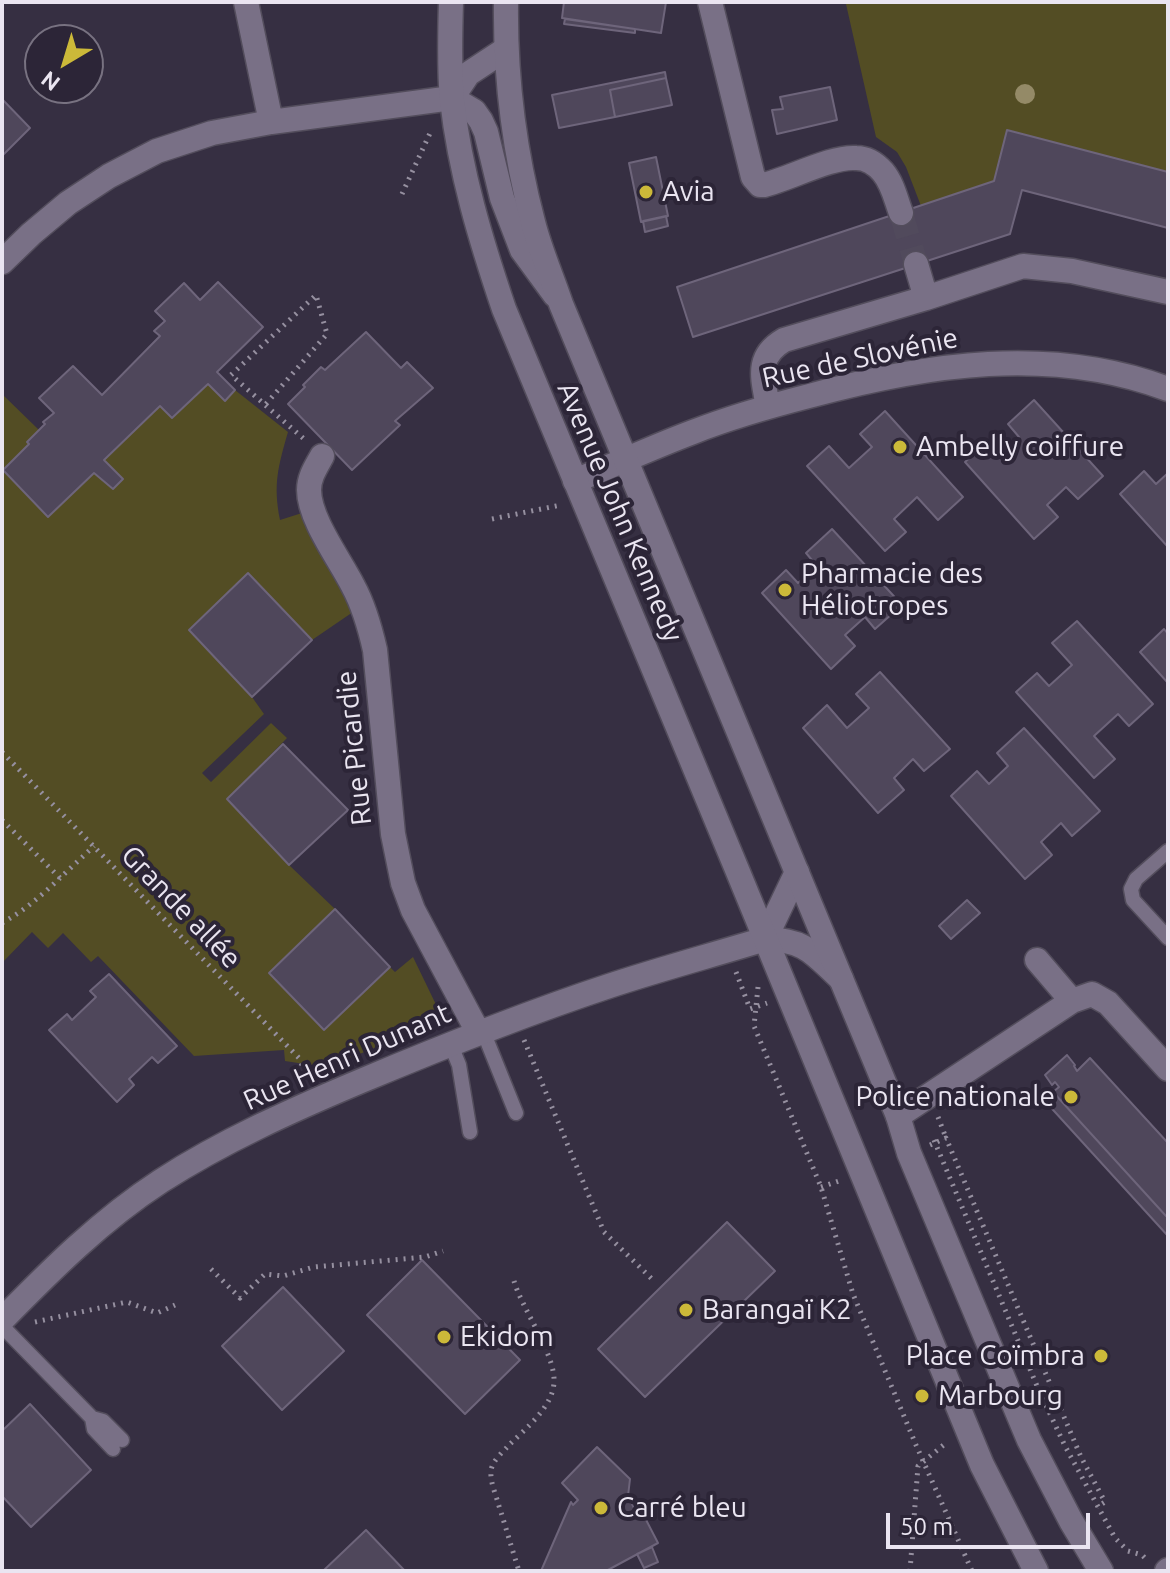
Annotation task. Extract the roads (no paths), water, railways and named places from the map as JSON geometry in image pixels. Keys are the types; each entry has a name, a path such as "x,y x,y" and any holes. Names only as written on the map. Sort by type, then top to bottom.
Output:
{"street":[{"path":"246,2 271,122"},
{"name":"Avenue John Kennedy","path":"451,2 452,98 465,174 486,257 504,309 982,1465 1036,1571"},
{"name":"Avenue John Kennedy","path":"506,2 510,107 519,165 534,225 561,304 841,979 914,1106 909,1153 1029,1440 1101,1571"},
{"path":"710,2 756,182 760,185 770,184 844,158 862,158 884,173 901,213"},
{"path":"2,262 68,203 109,176 157,151 212,133 271,122 452,98 468,74 506,49"},
{"name":"Avenue John Kennedy","path":"452,98 474,111 481,121 502,198 522,250 561,304"},
{"path":"916,264 926,298"},
{"path":"768,407 764,363 766,356 784,340 1023,266 1072,271 1168,292"},
{"name":"Rue de Slovénie","path":"575,481 732,417 909,372 989,363 1046,364 1119,374 1168,389"},
{"name":"Rue Picardie","path":"322,456 312,474 310,500 353,586 370,629 375,650 393,834 403,883 413,910 480,1032"},
{"path":"765,939 797,872"},
{"name":"Avenue John Kennedy","path":"765,939 787,940 807,948 841,979"},
{"name":"Rue Henri Dunant","path":"2,1323 66,1255 122,1209 160,1181 249,1132 450,1043 611,985 765,939"},
{"path":"1037,960 1072,1001"},
{"path":"914,1106 1072,1001 1092,994 1108,1003 1168,1069"}],"lane":[{"path":"1166,933 1133,900 1131,889 1136,879 1168,851"},
{"path":"480,1032 516,1113"},
{"path":"450,1043 459,1065 470,1132"},
{"path":"2,1323 92,1418 94,1429 117,1445"}],"tunnel":[{"path":"901,213 916,264"}],"place":[{"name":"Avia","path":"646,192"},
{"name":"Ambelly coiffure","path":"900,447"},
{"name":"Pharmacie des Héliotropes","path":"785,590"},
{"name":"Police nationale","path":"1071,1097"},
{"name":"Barangaï K2","path":"686,1310"},
{"name":"Ekidom","path":"444,1337"},
{"name":"Place Coïmbra","path":"1101,1356"},
{"name":"Marbourg","path":"922,1396"},
{"name":"Carré bleu","path":"601,1508"}]}
